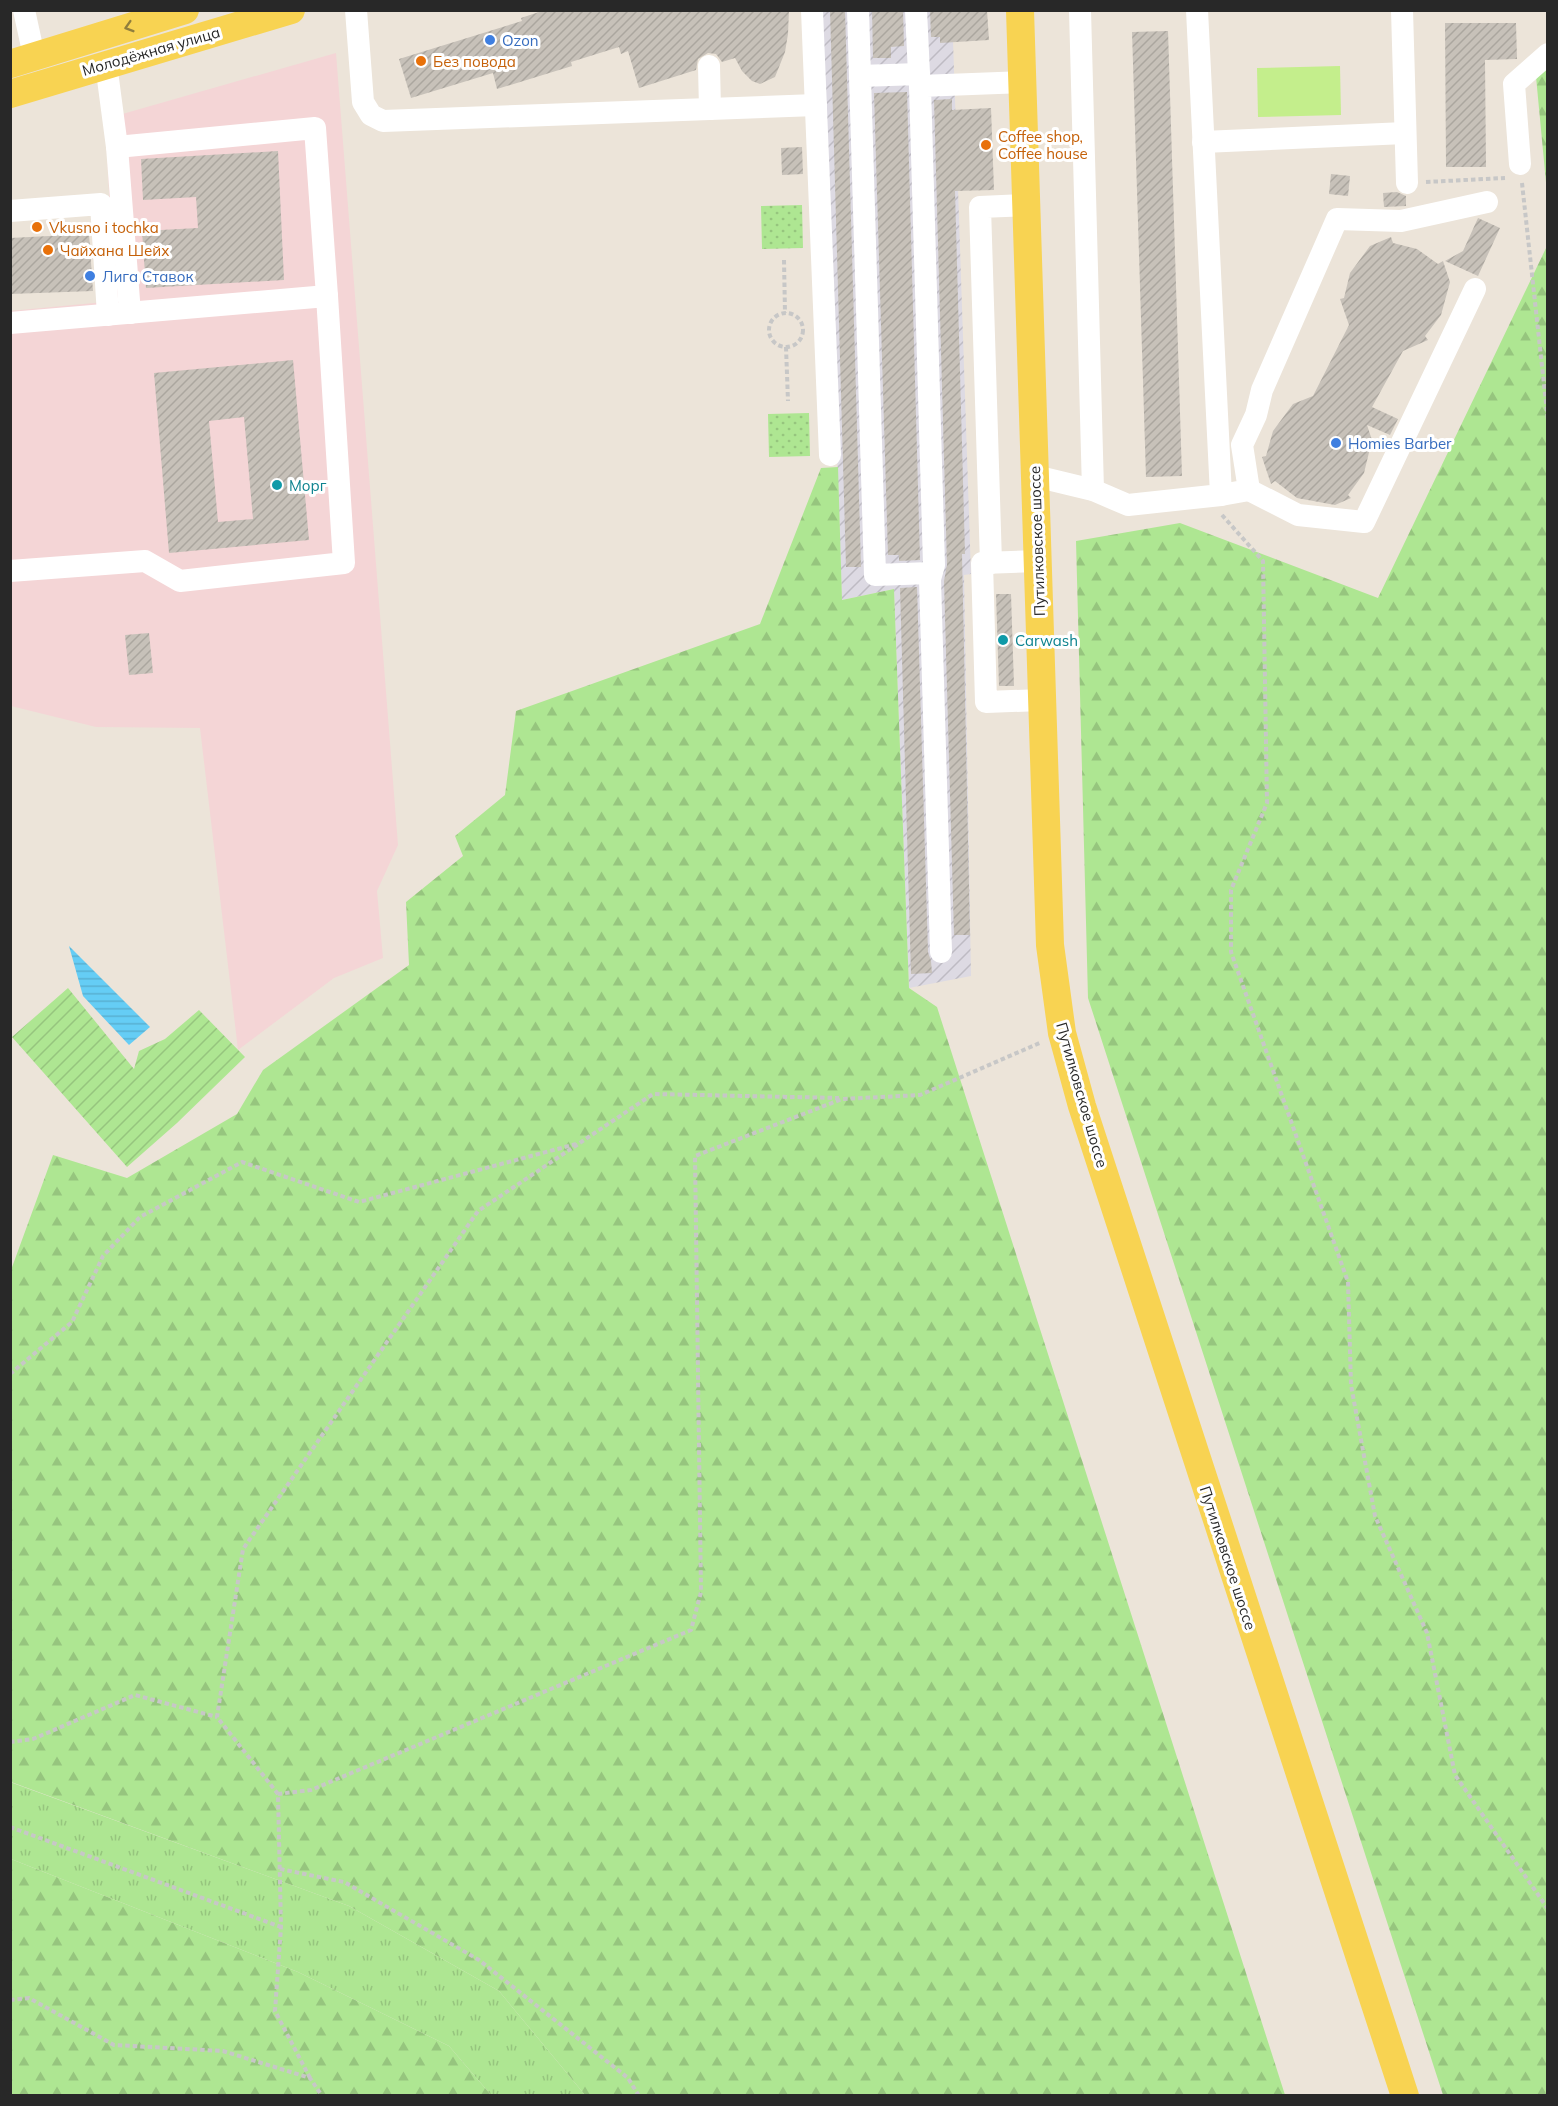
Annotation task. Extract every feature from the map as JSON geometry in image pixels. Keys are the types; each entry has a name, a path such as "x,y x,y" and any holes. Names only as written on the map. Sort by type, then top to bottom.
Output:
{"main road":[{"name":"Молодёжная улица","path":"22,60 185,10"},
{"name":"Молодёжная улица","path":"10,94 291,10"},
{"name":"Путилковское шоссе","path":"1020,10 1050,945 1062,1033 1085,1117 1406,2096"}],"lane":[{"path":"22,60 24,10"},
{"path":"356,10 363,102 371,115 383,121 816,105"},
{"path":"812,10 830,455"},
{"path":"858,10 875,575 931,573"},
{"path":"916,10 934,565 931,573 941,952"},
{"path":"1080,10 1093,490"},
{"path":"1197,10 1221,495"},
{"path":"1402,10 1407,183"},
{"path":"1520,170 1514,84 1548,54"},
{"path":"106,64 117,147 119,314"},
{"path":"709,66 710,109"},
{"path":"860,76 1023,82"},
{"path":"10,571 146,561 180,581 344,563 315,128 117,147"},
{"path":"1203,142 1405,133"},
{"path":"1249,490 1242,445 1256,414 1262,390 1336,219 1401,221 1488,202"},
{"path":"10,211 101,204 119,314"},
{"path":"991,563 980,207 1027,205"},
{"path":"1035,476 1093,490 1128,505 1249,490 1298,515 1364,522 1474,289"},
{"path":"10,322 327,296"},
{"path":"1038,561 982,563 986,702 1042,700"}],"path":[{"path":"1407,183 1520,170 1548,421"},
{"path":"784,260 785,313"},
{"path":"785,313 799,319 803,331 798,343 786,347 774,343 769,330 774,318 785,313"},
{"path":"786,347 788,401"},
{"path":"1221,495 1222,516 1263,561 1267,803 1231,890 1231,952 1348,1282 1351,1385 1375,1516 1427,1633 1455,1774 1548,1909"},
{"path":"217,1718 243,1548 478,1211 653,1094 842,1099 920,1095 1062,1033"},
{"path":"278,1794 311,1790 691,1630 701,1592 695,1156 842,1099"},
{"path":"10,1374 72,1322 103,1256 140,1217 242,1162 359,1202 580,1143"},
{"path":"10,1742 33,1739 135,1695 217,1718 278,1794 281,1927 274,2011 322,2096"},
{"path":"10,1827 281,1927"},
{"path":"280,1869 344,1882 479,1960 628,2078 639,2096"},
{"path":"10,2000 29,1998 114,2044 223,2051 310,2078"}],"shaded area":[{"path":"822,11 952,11 971,574 964,575 971,976 909,988 894,589 842,600"},
{"path":"336,53 398,845 377,891 383,958 334,978 238,1050 200,728 96,727 11,706 10,311 115,301 105,119"}],"green space":[{"path":"1547,59 1547,193 1535,66"},
{"path":"1340,66 1341,115 1258,117 1257,68"},
{"path":"802,205 803,248 762,249 761,206"},
{"path":"1547,246 1547,2095 1443,2095 1088,998 1076,541 1180,523 1378,598"},
{"path":"809,413 810,456 769,457 768,414"},
{"path":"838,467 842,600 894,589 909,988 937,1007 1285,2095 585,2095 499,1991 349,1906 11,1782 11,1270 53,1155 127,1178 237,1114 263,1070 409,965 406,902 463,856 455,836 505,795 516,711 760,624 821,468"},
{"path":"68,988 134,1069 139,1051 165,1039 199,1010 245,1057 177,1123 127,1167 12,1037"},
{"path":"10,1782 349,1906 499,1991 585,2095 491,2095 449,2046 298,1972 11,1859"},
{"path":"11,1859 298,1972 449,2046 491,2095 11,2095"}],"water":[{"path":"69,946 150,1027 129,1045 83,996"}],"building":[{"path":"545,10 789,10 788,34 785,52 775,77 760,84 752,81 742,71 735,58 722,62 716,54 708,53 698,59 696,70 639,88 628,51 621,54 619,47 571,62 572,66 497,89 493,73 411,98 399,59 522,21 521,18"},
{"path":"830,10 845,10 861,567 846,567"},
{"path":"872,10 903,10 904,46 891,47 891,58 873,58"},
{"path":"930,10 987,10 989,40 940,43 940,37 931,37"},
{"path":"1445,23 1516,23 1517,59 1485,60 1486,167 1446,167"},
{"path":"1168,31 1182,476 1146,477 1132,32"},
{"path":"907,92 920,560 899,561 899,555 888,555 874,93"},
{"path":"952,99 952,110 991,108 994,190 955,191 965,554 962,554 970,935 954,935 944,581 947,565 934,100"},
{"path":"802,147 803,174 782,175 781,148"},
{"path":"278,151 284,280 146,288 142,231 198,228 196,197 143,200 141,159"},
{"path":"1331,174 1350,176 1348,196 1329,194"},
{"path":"1397,192 1406,196 1406,206 1384,207 1383,193"},
{"path":"1478,218 1500,228 1478,276 1445,261 1463,251"},
{"path":"89,234 93,291 10,294 10,238"},
{"path":"1391,237 1393,243 1417,249 1438,264 1443,261 1450,282 1441,315 1425,336 1428,340 1403,351 1372,407 1398,419 1390,435 1367,425 1372,440 1364,473 1348,495 1351,498 1335,505 1297,498 1275,481 1271,484 1262,457 1266,456 1273,431 1293,404 1313,396 1349,325 1340,299 1344,298 1350,273 1370,246"},
{"name":"Морг","path":"293,360 309,540 169,553 154,373","holes":["244,417 253,519 218,522 209,421"]},
{"path":"917,587 928,952 932,973 911,974 900,588"},
{"name":"Carwash","path":"996,594 1011,594 1014,686 999,686"},
{"path":"149,633 153,673 129,675 125,635"}],"place":[{"name":"Ozon","path":"490,40"},
{"name":"Без повода","path":"421,61"},
{"name":"Coffee shop, Coffee house","path":"986,145"},
{"name":"Vkusno i tochka","path":"37,227"},
{"name":"Чайхана Шейх","path":"48,250"},
{"name":"Лига Ставок","path":"90,276"},
{"name":"Homies Barber","path":"1336,443"},
{"name":"Морг","path":"277,485"},
{"name":"Carwash","path":"1003,640"}]}
